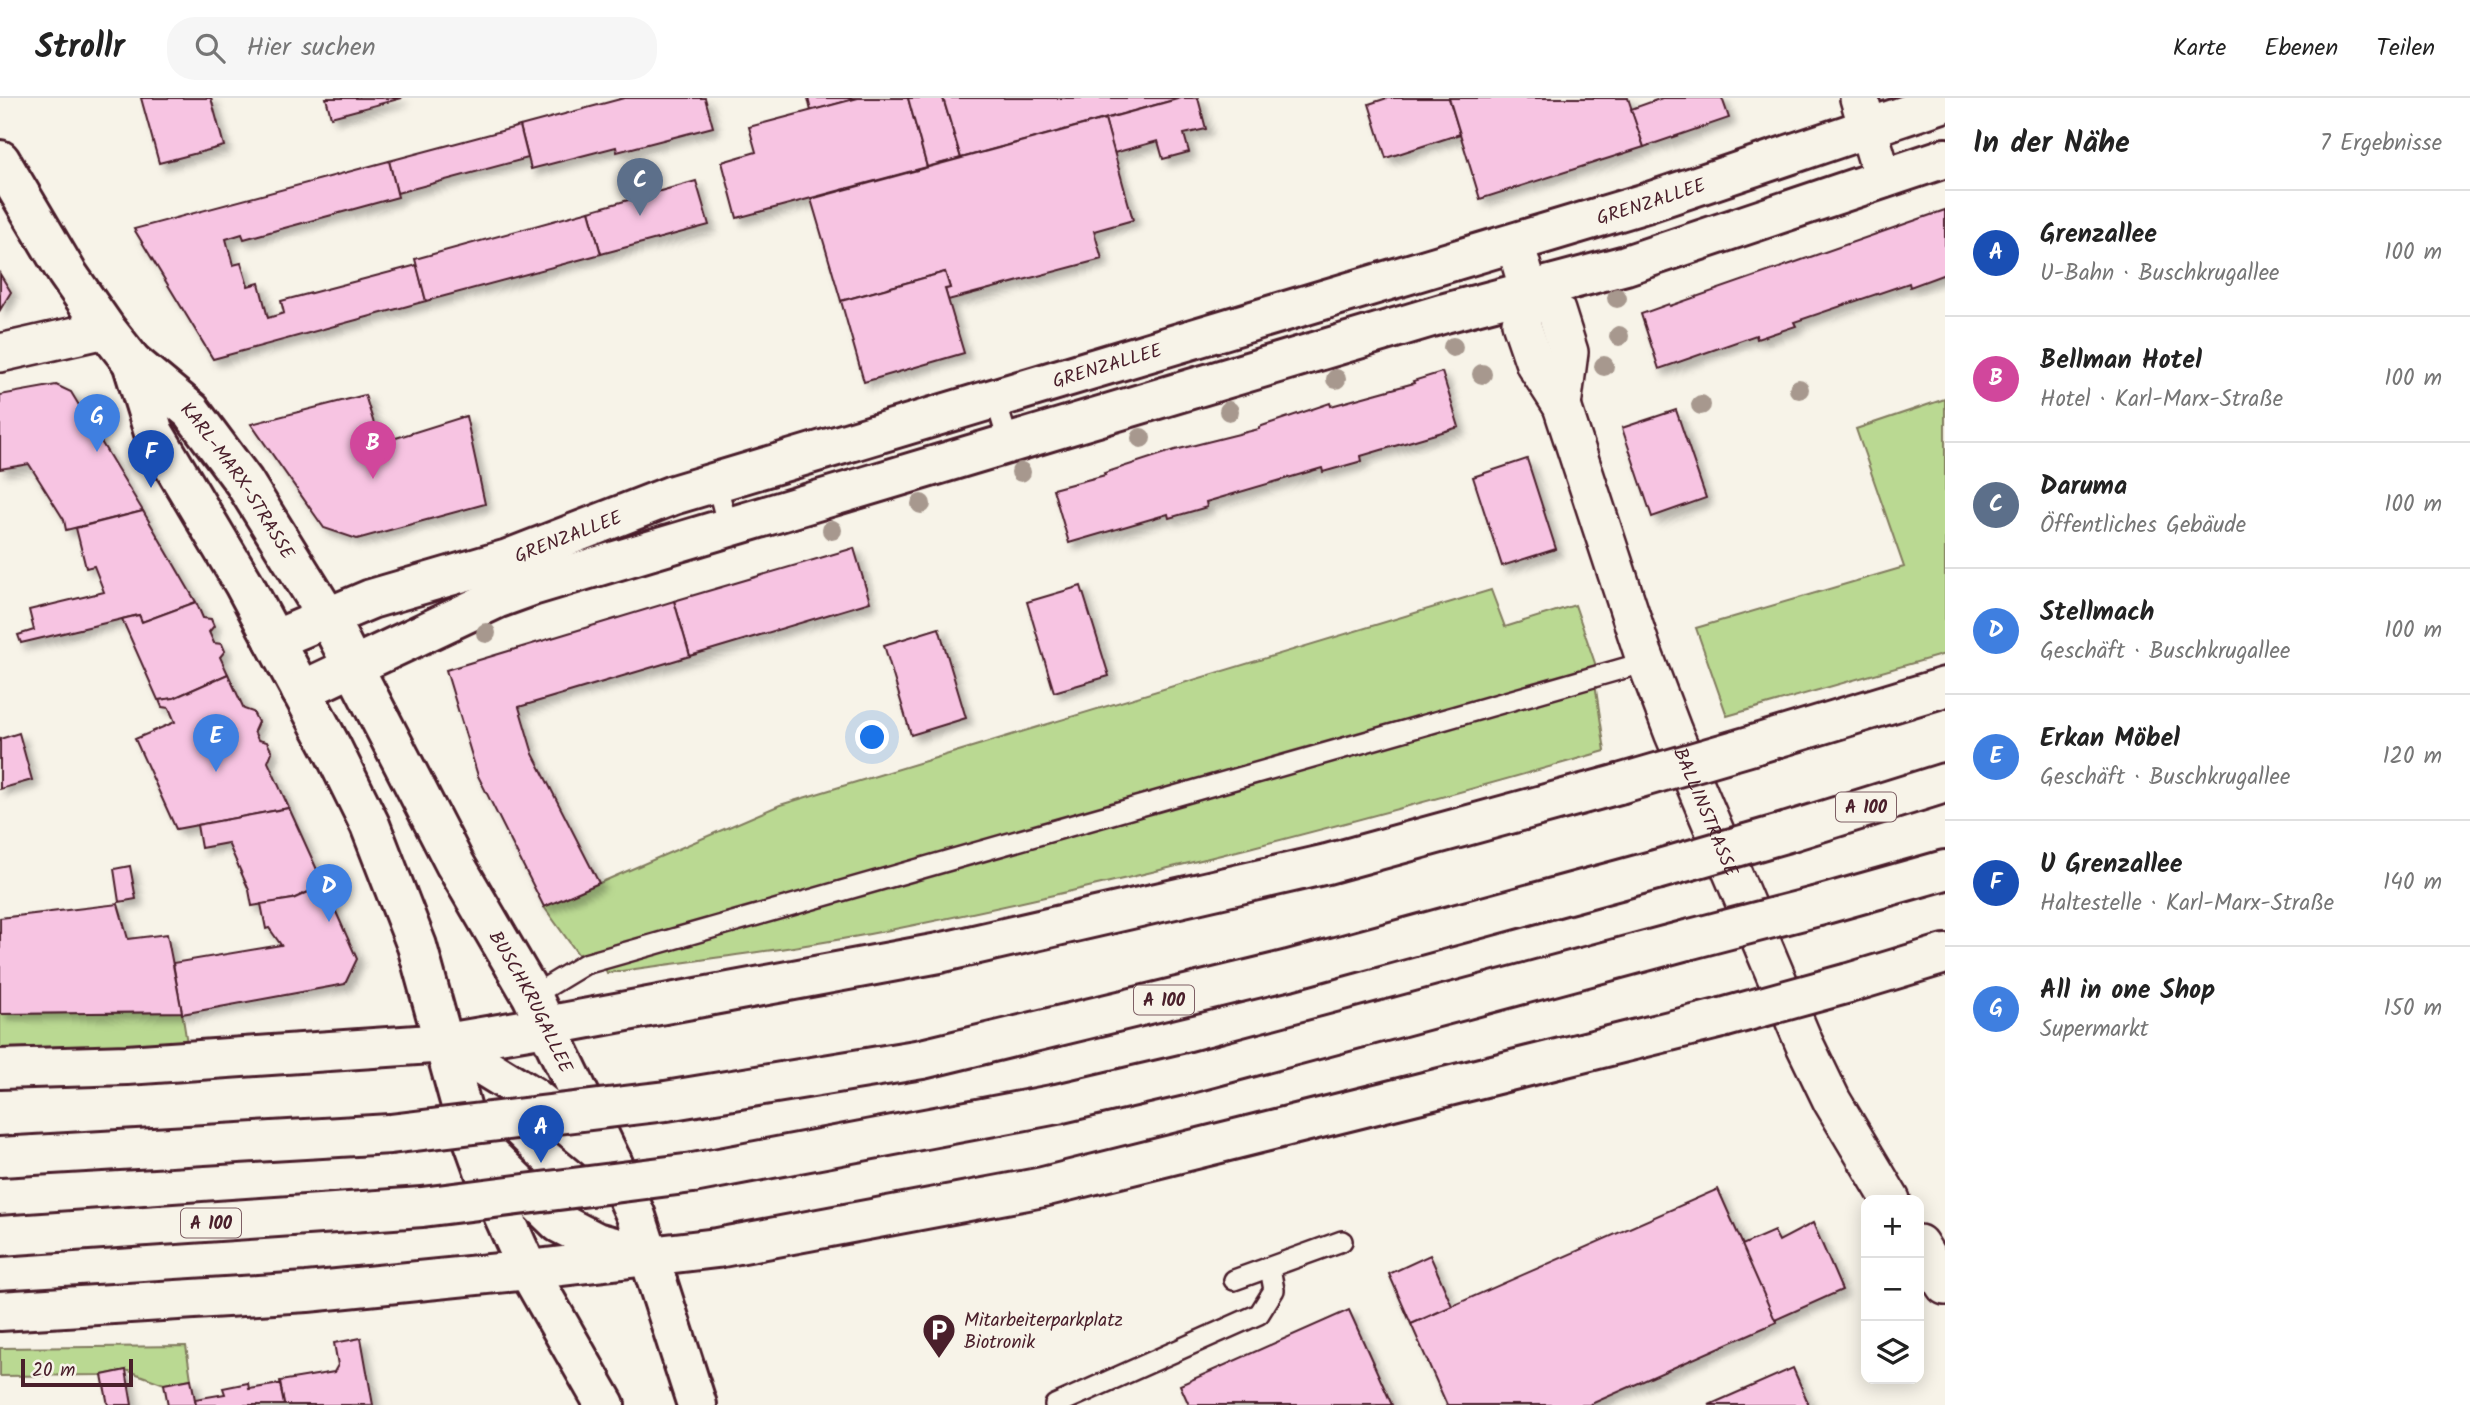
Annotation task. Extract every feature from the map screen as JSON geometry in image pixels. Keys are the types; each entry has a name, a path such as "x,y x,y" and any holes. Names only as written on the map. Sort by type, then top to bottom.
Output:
{"main road":[{"name":"GRENZALLEE","path":"274,640 371,599 546,546 629,511 716,482 1515,243 1863,113 1945,102"},
{"name":"GRENZALLEE","path":"301,691 496,598 1009,444 1626,265 1945,158"},
{"name":"KARL-MARX-STRASSE","path":"0,160 67,273 106,329 132,362 191,411 244,482 327,616"},
{"name":"KARL-MARX-STRASSE","path":"132,362 154,433 274,640"},
{"name":"BUSCHKRUGALLEE","path":"327,616 455,864 539,1011 612,1162 636,1216 697,1405"},
{"path":"274,640 370,825 395,886 417,946 473,1139 488,1181 528,1270 605,1405"},
{"path":"0,1069 127,1065 446,1043 539,1011 952,951 1327,864 1619,784 1945,687"},
{"name":"A 100","path":"0,1157 390,1134 666,1101 922,1059 1289,970 1656,870 1945,783"},
{"name":"A 100","path":"0,1236 422,1207 693,1173 1057,1104 1190,1073 1945,870"},
{"path":"0,1311 307,1292 717,1248 1043,1187 1722,1018 1945,954"},
{"path":"446,1043 533,1096 612,1162"},
{"path":"473,1139 559,1223 596,1242 649,1256"}],"street":[{"path":"1863,113 1883,179"},
{"path":"1515,243 1529,291"},
{"name":"BALLINSTRASSE","path":"1529,291 1556,311 1569,352 1562,406 1646,662 1804,1043 1832,1101 1888,1195"},
{"path":"0,353 106,329"},
{"path":"1924,1252 1945,1286"}],"lane":[{"path":"995,398 1009,444"},
{"path":"716,482 728,527"},
{"path":"629,511 642,553"},
{"path":"539,1011 585,964 1646,662"},
{"path":"1234,1280 1342,1241"},
{"path":"1055,1405 1259,1314 1274,1290 1270,1268"}],"green space":[{"path":"1945,399 1945,654 1727,716 1696,628 1904,567 1856,429"},
{"path":"1491,590 1505,627 1575,605 1596,666 583,961 544,907 780,805"},
{"path":"1595,683 1605,751 1338,825 1160,870 980,911 855,937 607,973 603,963"},
{"path":"182,1012 187,1043 0,1050 0,1014"},
{"path":"186,1346 191,1379 164,1384 126,1370 102,1375 0,1376 0,1348"}],"building":[{"path":"141,98 211,98 224,146 159,163"},
{"path":"326,98 402,98 331,117"},
{"path":"624,98 705,98 713,127 617,152 616,147 531,169 520,126"},
{"path":"808,98 858,98 811,111"},
{"path":"858,98 908,98 927,167 737,218 722,162 756,152 749,127"},
{"path":"908,98 943,98 961,158 927,167"},
{"path":"943,98 1181,98 961,158"},
{"path":"1181,98 1198,98 1206,129 1184,134 1189,152 1163,159 1158,141 1114,153 1105,119"},
{"path":"1387,98 1449,98 1460,134 1386,158 1369,104"},
{"path":"1449,98 1628,98 1644,147 1480,199"},
{"path":"1662,98 1722,98 1729,118 1644,147 1631,109"},
{"path":"1105,119 1133,220 1094,231 1102,259 948,300 945,289 950,288 945,272 841,301 811,199"},
{"path":"520,126 528,158 397,193 389,161"},
{"path":"389,161 398,197 244,239 242,234 226,239 233,265 241,263 248,286 259,283 268,318 284,313 281,301 417,265 426,301 213,359 134,229"},
{"path":"696,181 709,225 601,254 589,211"},
{"path":"1945,210 1945,274 1910,287 1909,283 1794,322 1796,326 1757,339 1756,335 1659,369 1641,314"},
{"path":"589,211 601,254 426,301 415,259"},
{"path":"945,272 950,288 945,289 964,353 864,382 841,301"},
{"path":"0,274 11,292 0,310"},
{"path":"1442,372 1459,427 1361,456 1362,461 1323,472 1322,468 1206,502 1207,507 1169,518 1168,514 1069,543 1053,489 1105,475 1104,473 1175,450 1259,429 1330,403 1331,406 1414,383 1413,381"},
{"path":"56,385 71,392 143,511 66,530 64,520 29,464 0,469 0,395"},
{"path":"365,395 380,443 466,416 485,504 357,539 324,528 251,424"},
{"path":"1676,410 1706,498 1652,517 1622,428"},
{"path":"1527,459 1556,549 1502,566 1473,477"},
{"path":"143,511 196,602 142,622 139,615 21,643 18,635 34,630 29,610 104,592 94,566 86,568 76,528"},
{"path":"854,548 870,602 690,656 674,601"},
{"path":"1081,586 1109,676 1054,692 1027,602"},
{"path":"674,601 690,656 519,707 533,754 599,883 544,907 478,776 446,670"},
{"path":"196,602 203,618 211,619 214,626 209,632 214,643 222,644 225,651 220,657 228,674 174,698 158,700 122,619 139,615 142,622"},
{"path":"939,628 966,718 911,735 884,645"},
{"path":"228,674 244,709 253,712 258,722 254,731 258,740 267,742 272,752 268,762 289,808 176,829 135,739 175,722 169,708 162,707 159,700 174,698"},
{"path":"19,733 32,780 0,789 0,739"},
{"path":"289,808 324,885 293,899 252,906 249,890 228,843 201,848 197,825"},
{"path":"130,866 136,899 119,902 114,869"},
{"path":"324,885 357,959 345,984 182,1014 173,963 281,945 269,928 266,929 261,904 293,899"},
{"path":"118,904 128,939 167,934 182,1012 0,1014 0,918"},
{"path":"1718,1189 1777,1322 1589,1405 1447,1405 1411,1324"},
{"path":"1813,1223 1842,1290 1775,1320 1742,1245 1774,1231 1779,1241"},
{"path":"1430,1255 1452,1306 1411,1324 1389,1274"},
{"path":"1349,1310 1392,1405 1189,1405 1180,1385"},
{"path":"361,1338 373,1405 284,1405 280,1381 334,1372 338,1365 334,1343"},
{"path":"1793,1368 1809,1405 1709,1405"},
{"path":"126,1370 132,1405 108,1405 102,1375"},
{"path":"191,1379 196,1405 168,1405 164,1384"},
{"path":"248,1383 249,1389 280,1384 284,1405 196,1405 195,1399 225,1394 223,1388"}],"place":[{"name":"Daruma","path":"640,216"},
{"name":"All in one Shop","path":"97,452"},
{"name":"Bellman Hotel","path":"373,479"},
{"name":"U Grenzallee","path":"151,488"},
{"name":"Erkan Möbel","path":"216,772"},
{"name":"Stellmach","path":"329,922"},
{"name":"Grenzallee","path":"541,1163"},
{"name":"Mitarbeiterparkplatz Biotronik","path":"939,1360"}]}
